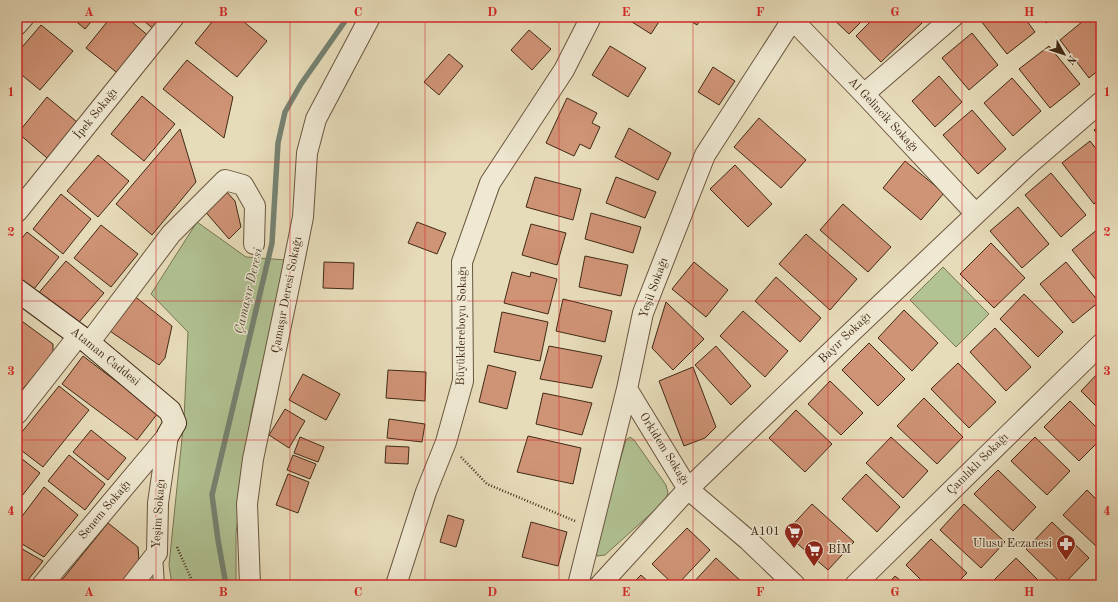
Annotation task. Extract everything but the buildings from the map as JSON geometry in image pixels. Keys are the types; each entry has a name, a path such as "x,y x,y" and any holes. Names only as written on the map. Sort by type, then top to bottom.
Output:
{"street":[{"path":"17,25 24,17"},
{"name":"İpek Sokağı","path":"17,212 174,17"},
{"name":"Çamaşır Deresi Sokağı","path":"250,585 247,504 253,459 303,217 308,153 316,119 370,17"},
{"name":"Büyükdereboyu Sokağı","path":"396,585 426,492 446,442 463,381 462,262 490,183 564,70 592,17"},
{"path":"864,94 953,17"},
{"name":"Al Gelincik Sokağı","path":"792,18 976,214"},
{"name":"Yeşil Sokağı","path":"578,585 627,389 644,313 705,155 792,18"},
{"name":"Bayır Sokağı","path":"600,585 688,489 840,342 1028,166 1101,102"},
{"path":"17,414 84,339 171,234 225,180 243,185 255,206 254,244"},
{"name":"Ataman Caddesi","path":"17,290 84,339 170,411 175,423 168,435"},
{"name":"Çamlıklı Sokağı","path":"855,585 1101,344"},
{"name":"Orkidem Sokağı","path":"627,389 688,489 748,540 795,585"},
{"name":"Yeşim Sokağı","path":"132,585 157,553 158,503 168,435"},
{"name":"Senem Sokağı","path":"42,585 168,435"}],"lane":[{"path":"157,553 159,585"}],"path":[{"path":"446,17 451,17"},
{"path":"446,442 488,484 592,529"}],"green space":[{"path":"197,222 246,257 286,260 251,414 236,533 236,585 172,585 169,565 184,419 188,332 151,294"},
{"path":"943,267 989,314 956,347 910,300"},
{"path":"630,437 634,440 666,485 668,493 665,501 605,555 597,556 595,547 626,440"}],"waterway":[{"name":"Çamaşır Deresi","path":"226,585 212,495 272,243 278,143 285,112 301,84 348,17"}],"place":[{"name":"A101","path":"794,549"},
{"name":"Ulusu Eczanesi","path":"1066,561"},
{"name":"BİM","path":"814,567"}]}
